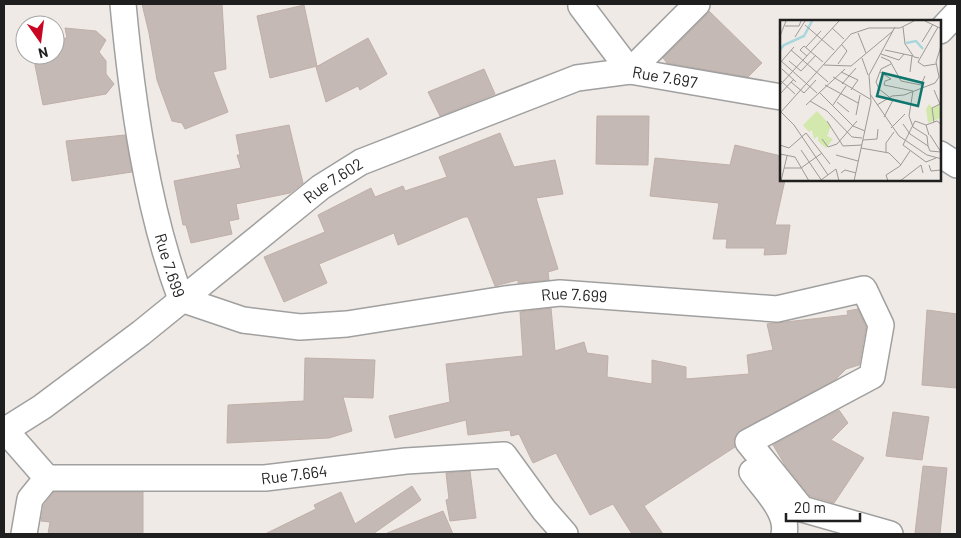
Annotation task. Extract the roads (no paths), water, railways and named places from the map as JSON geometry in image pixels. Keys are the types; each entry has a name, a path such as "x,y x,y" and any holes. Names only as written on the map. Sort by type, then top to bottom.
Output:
{"street":[{"name":"Rue 7.699","path":"123,4 138,125 164,254 181,300 243,320 300,327 347,324 505,299 560,294 777,310 864,289 881,325 872,376 748,442 802,509 890,534"},
{"name":"Rue 7.697","path":"582,4 581,6 630,71 780,97"},
{"path":"630,71 697,4"},
{"path":"941,30 957,13"},
{"name":"Rue 7.602","path":"4,430 49,402 141,333 321,187 361,162 578,78 630,71"},
{"path":"941,155 957,165"},
{"path":"4,430 47,478 30,498 24,534"},
{"path":"738,453 782,514 786,524 784,534"},
{"name":"Rue 7.664","path":"47,478 265,478 406,461 504,455 544,510 565,534"}]}
